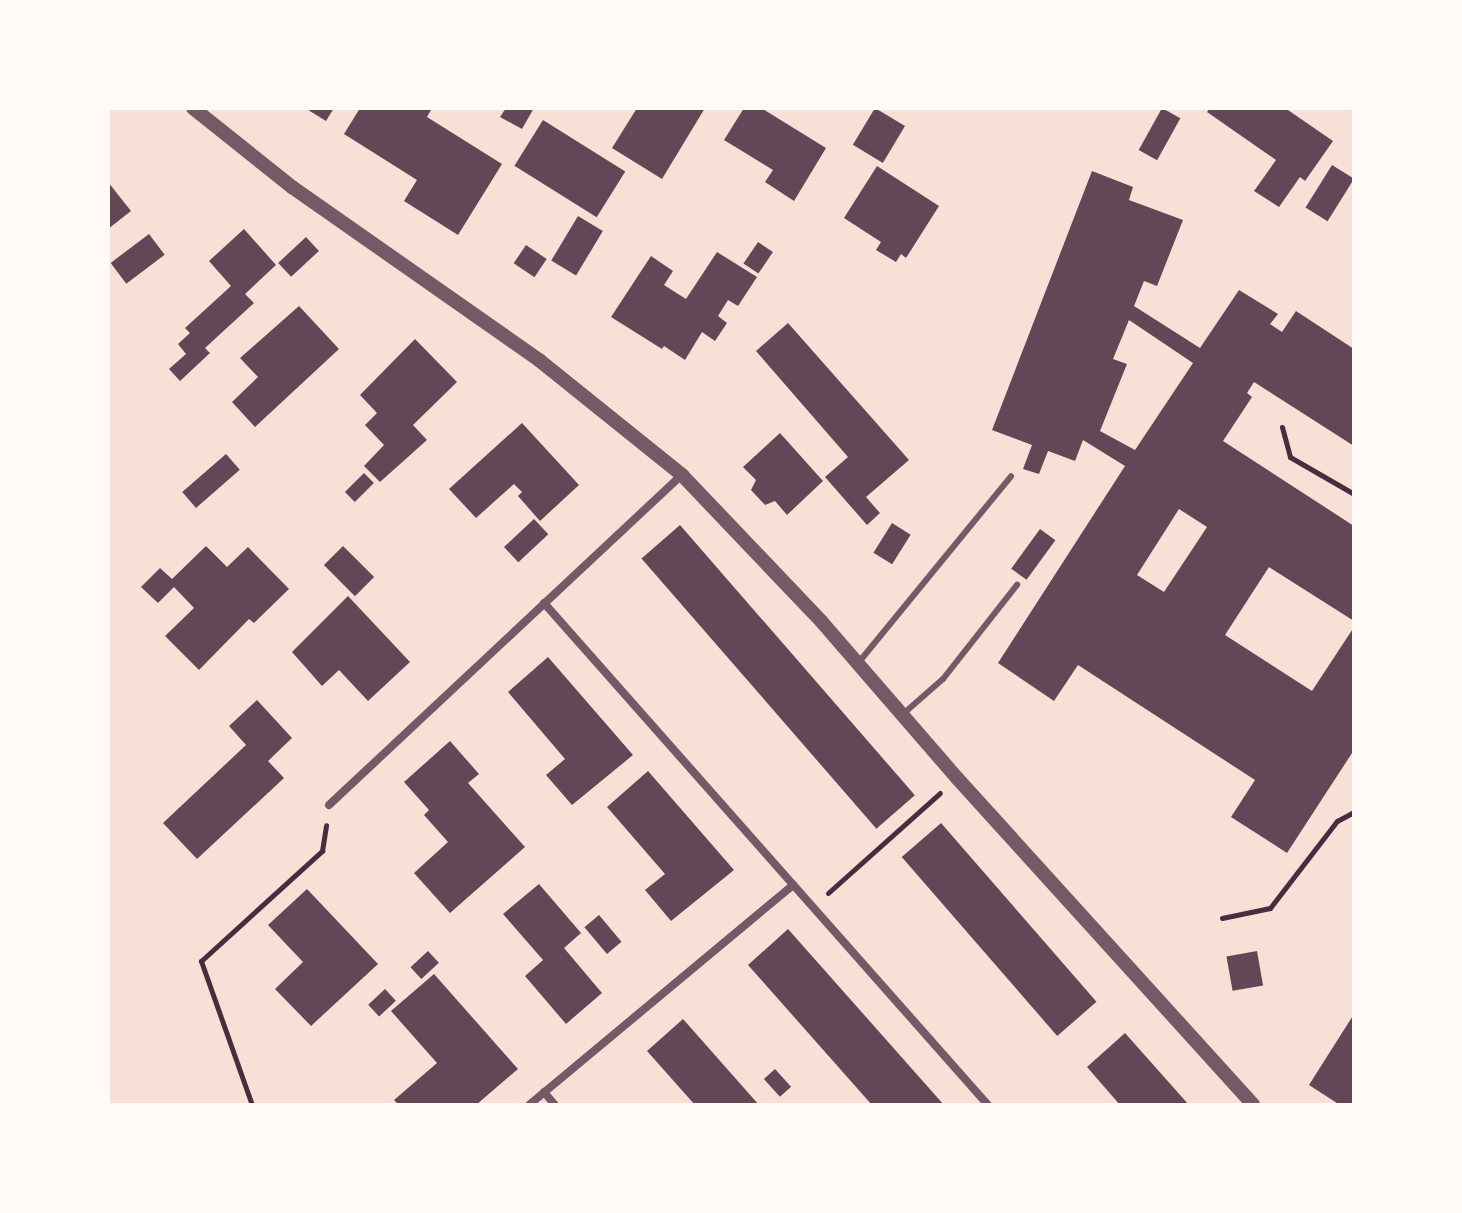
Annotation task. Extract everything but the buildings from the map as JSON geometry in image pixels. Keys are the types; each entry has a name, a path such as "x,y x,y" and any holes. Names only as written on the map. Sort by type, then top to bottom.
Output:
{"street":[{"path":"193,108 292,187 539,360 682,475 858,663 957,778 1253,1105"},
{"path":"329,805 682,475"},
{"path":"544,603 988,1105"},
{"path":"529,1105 793,885"},
{"path":"544,1092 555,1105"}],"lane":[{"path":"858,663 1011,476"},
{"path":"902,715 943,679 1017,585"}],"path":[{"path":"1282,427 1290,457 1354,494"},
{"path":"812,907 957,778"},
{"path":"252,1105 201,961 322,851 329,805"},
{"path":"1222,918 1270,908 1337,821 1354,813"}]}
